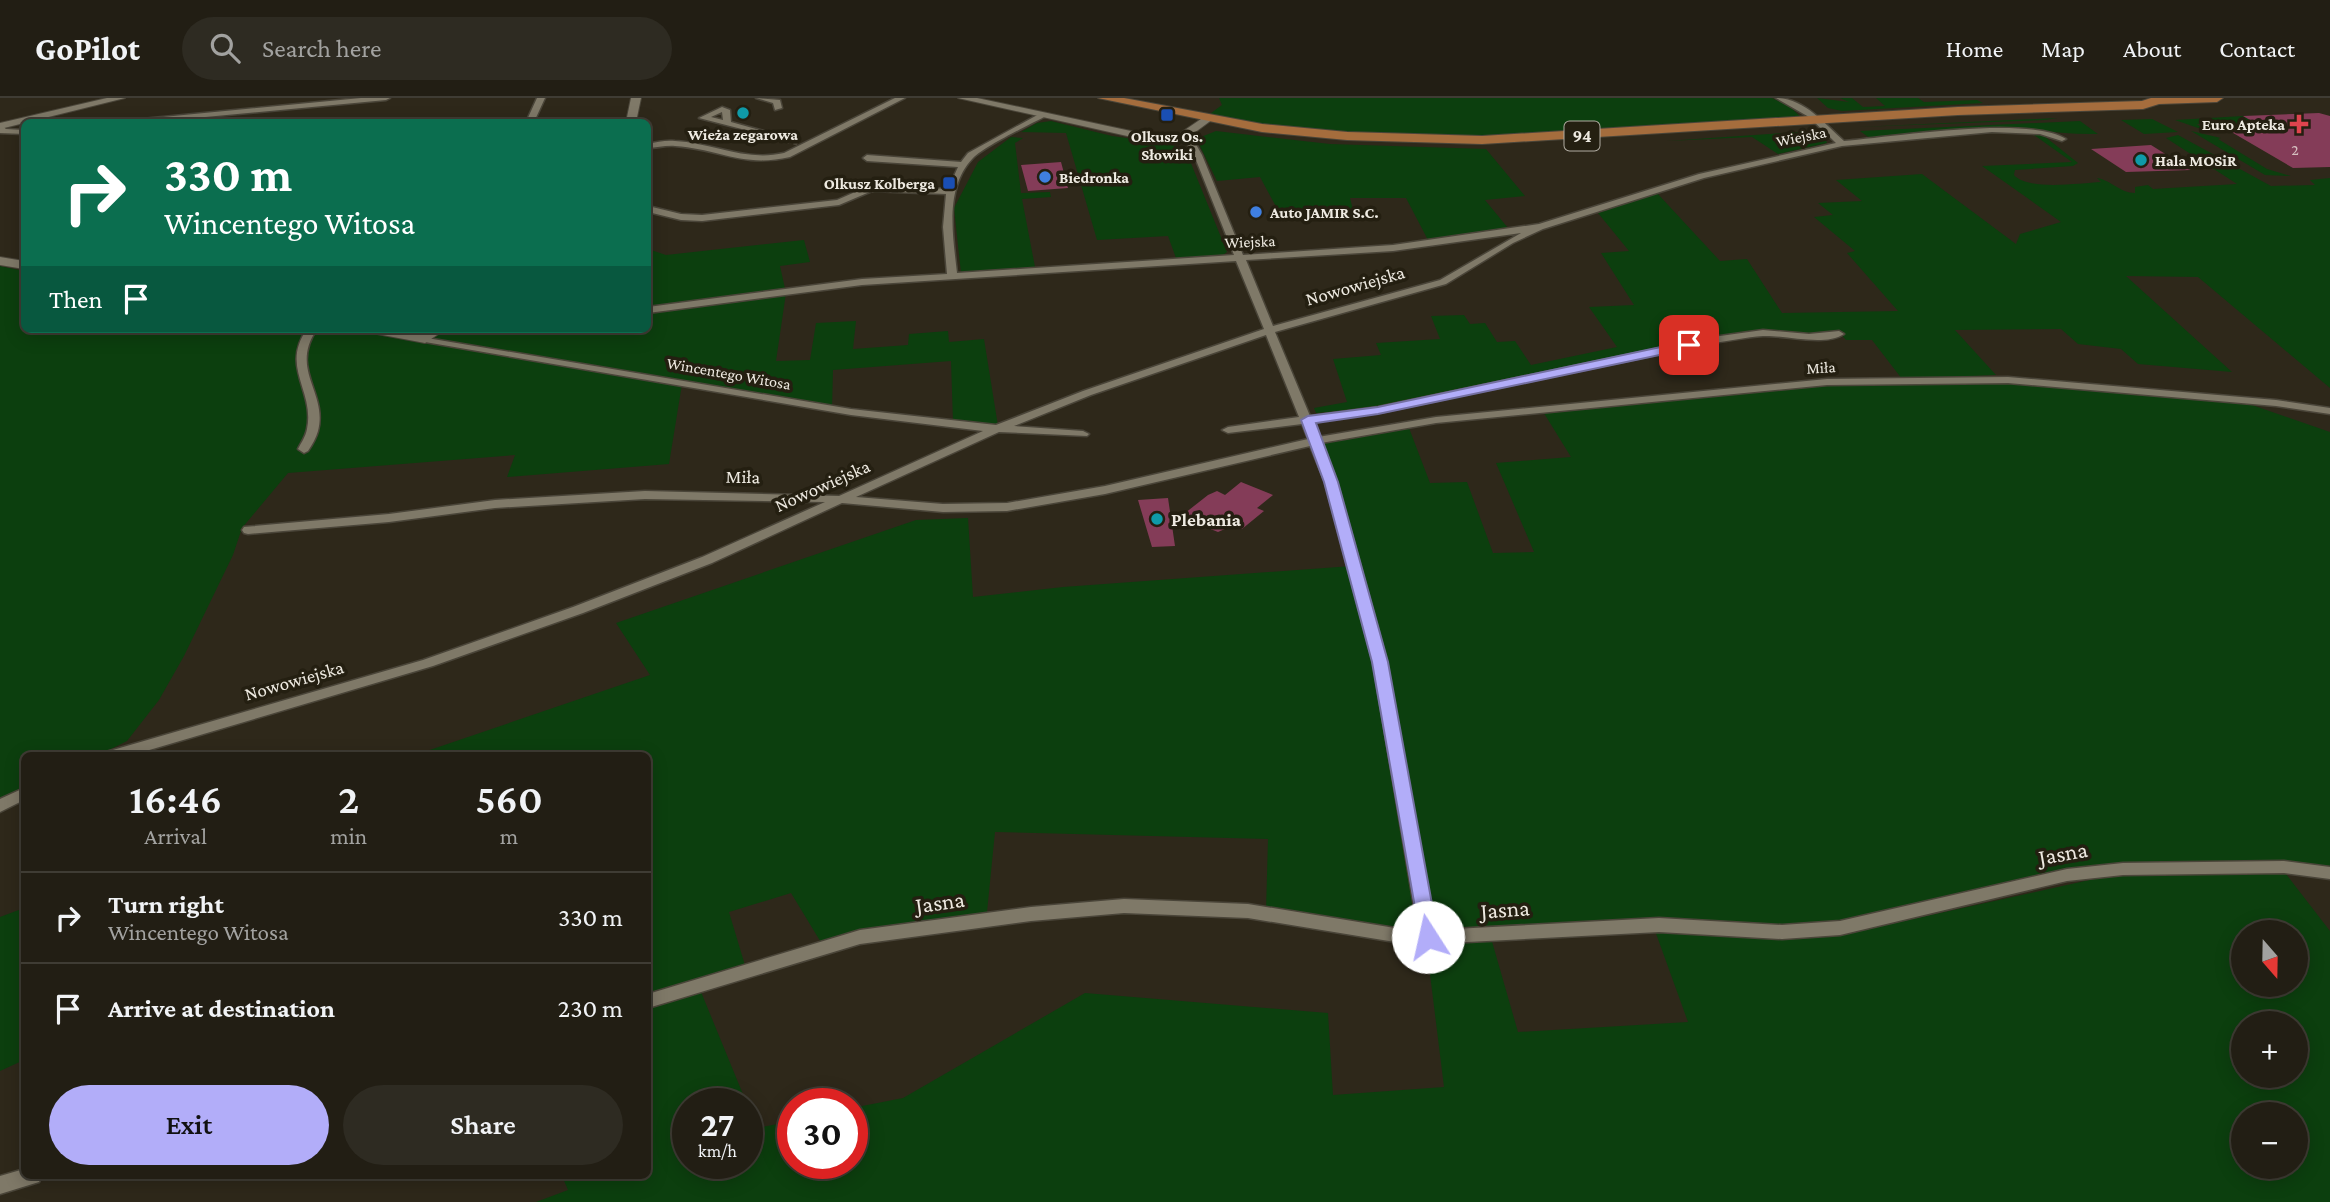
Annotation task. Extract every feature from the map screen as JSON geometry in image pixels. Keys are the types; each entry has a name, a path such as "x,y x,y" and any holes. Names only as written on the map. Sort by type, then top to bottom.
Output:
{"main road":[{"name":"94","path":"1104,98 1208,119 1347,136 1482,140 2143,105 2158,100 2217,98"}],"street":[{"path":"30,119 120,98"},
{"path":"166,119 386,98"},
{"path":"531,119 541,98"},
{"path":"632,119 636,98"},
{"path":"760,98 777,102 778,108"},
{"path":"651,146 682,144 758,161 778,158 901,98"},
{"path":"963,98 1143,138 1182,137 1190,141 1198,155 1272,330 1331,482 1380,662 1428,937"},
{"name":"Wiejska","path":"1780,98 1819,122 1842,144"},
{"path":"222,114 235,117 234,119"},
{"path":"952,274 946,208 950,192 963,165 971,155 1041,115"},
{"path":"1182,137 1208,119"},
{"path":"21,121 0,126 3,131 21,132"},
{"path":"724,123 781,137"},
{"name":"Wiejska","path":"651,310 862,282 952,274 1393,248 1540,227 1702,176 1842,144 1992,130 2041,132 2062,139"},
{"path":"798,141 809,144"},
{"path":"867,158 963,165"},
{"path":"651,210 681,217 702,218 839,202 871,188 950,192"},
{"name":"Nowowiejska","path":"125,752 428,663 694,565 998,428 1087,393 1272,330 1443,282 1510,241 1540,227"},
{"path":"0,261 21,264"},
{"path":"304,449 314,426 300,356 301,340 308,333"},
{"name":"Wincentego Witosa","path":"393,333 851,412 1083,434"},
{"path":"425,339 433,333"},
{"path":"1228,430 1413,404 1713,340 1763,333 1809,337 1839,334"},
{"name":"Miła","path":"248,530 389,518 495,504 645,495 728,495 902,507 1007,507 1105,490 1315,441 1473,415 1826,382 2008,380 2276,403 2330,411"},
{"path":"0,806 21,795"},
{"name":"Jasna","path":"651,1000 860,937 1031,914 1124,906 1248,911 1382,933 1428,937 1659,925 1782,932 1840,928 2067,875 2123,869 2284,867 2330,873"},
{"path":"0,1185 21,1179"}],"green space":[{"path":"1219,98 1772,98 1790,107 1802,118 1563,135 1419,138 1313,130 1207,116 1222,105"},
{"path":"1817,98 1849,102 1840,98 1852,98 1863,107 1885,106 1876,98 1918,98 1924,102 1977,100 1983,103 1842,111 1828,108"},
{"path":"2243,116 2263,128 2220,130 2211,123 2197,124 2202,128 2198,128 2175,120"},
{"path":"2057,118 2045,120 1859,127"},
{"path":"2152,119 2178,132 2144,134 2121,120"},
{"path":"1051,121 1112,136 1170,144 1186,151 1227,252 1223,255 1176,258 1168,236 1097,240 1066,133 1021,132 1037,123"},
{"path":"2080,121 2098,134 2001,129 1871,139 1860,131"},
{"path":"1216,131 1330,144 1486,149 1525,196 1485,200 1508,228 1428,240 1406,198 1350,198 1354,214 1280,214 1260,177 1217,181 1199,144 1201,137"},
{"path":"1812,131 1824,136 1827,143 1778,154 1752,137 1667,141"},
{"path":"2191,131 2221,138 2218,139 2267,169 2291,176 2265,175"},
{"path":"2030,132 2043,135 2078,163 2073,166 2015,170 2014,175 2021,180 2042,185 2101,182 2097,178 2135,193 2135,187 2148,185 2153,189 2237,184 2166,138 2178,135 2271,186 2315,185 2310,180 2330,178 2330,388 2198,277 2126,276 2232,372 2138,364 2121,349 2078,344 2061,329 1955,330 1996,375 1902,379 1872,340 1846,340 1838,331 1808,334 1768,330 1704,338 1377,408 1316,413 1314,408 1347,402 1333,359 1381,355 1376,343 1440,339 1431,316 1464,315 1470,324 1485,323 1497,342 1515,341 1531,365 1617,347 1589,307 1634,305 1601,253 1629,251 1598,213 1657,193 1720,261 1747,259 1782,313 1898,311 1847,253 1855,251 1814,217 1833,215 1818,203 1862,201 1836,180 1922,174 2016,244 2020,234 2061,222 1982,166 2072,162"},
{"path":"1011,137 1023,138 1015,143 1021,193 1050,192 1051,197 1022,199 1035,267 961,273 954,208 978,162"},
{"path":"804,240 810,262 780,266 786,293 776,361 810,360 816,323 856,321 853,349 908,345 909,334 948,331 949,342 984,339 998,426 953,422 951,361 833,370 832,409 682,384 669,464 507,477 515,455 288,473 242,528 233,555 184,656 159,700 127,741 105,752 21,752 21,794 0,804 0,266 21,270 21,333 651,333 651,250 666,255"},
{"path":"2007,383 2229,397 2330,432 2330,868 2281,863 2129,865 1854,922 1784,925 1658,920 1462,932 1390,932 1266,911 1268,839 995,832 986,922 859,939 825,949 791,893 729,912 747,972 699,987 740,1088 672,1088 672,1179 763,1179 763,1127 777,1124 777,1179 868,1179 868,1105 903,1098 1085,993 1328,1013 1333,1095 1444,1087 1426,942 1491,938 1518,1032 1688,1022 1654,928 1789,938 1845,934 2121,873 2283,870 2330,931 2330,1202 536,1202 568,1190 563,1179 651,1179 651,752 424,752 650,675 616,623 916,520 968,518 973,597 1063,587 1352,566 1314,445 1409,428 1430,483 1467,482 1493,553 1534,552 1496,463 1571,457 1542,410 1826,385"},
{"path":"21,909 21,1061 0,1071 0,917"}],"building":[{"path":"2319,113 2330,116 2330,167 2293,168 2228,130 2264,128 2243,116"},
{"name":"Hala MOSiR","path":"2151,145 2191,170 2126,172 2091,149"},
{"name":"Biedronka","path":"1061,162 1068,188 1028,191 1021,165"},
{"path":"1241,482 1273,495 1257,508 1264,511 1242,529 1234,525 1218,532 1180,517 1208,495 1217,491 1225,495"},
{"name":"Plebania","path":"1168,498 1175,546 1152,547 1138,500"}],"tunnel":[{"path":"781,137 798,141"}],"place":[{"name":"Wieża zegarowa","path":"743,113"},
{"name":"Olkusz Os. Słowiki","path":"1167,115"},
{"name":"Euro Apteka","path":"2299,124"},
{"name":"Hala MOSiR","path":"2141,160"},
{"name":"Biedronka","path":"1045,177"},
{"name":"Olkusz Kolberga","path":"949,183"},
{"name":"Auto JAMIR S.C.","path":"1256,212"},
{"name":"Plebania","path":"1157,519"}],"route":[{"path":"1428,937 1380,662 1331,482 1308,420 1378,410 1689,345"}]}
